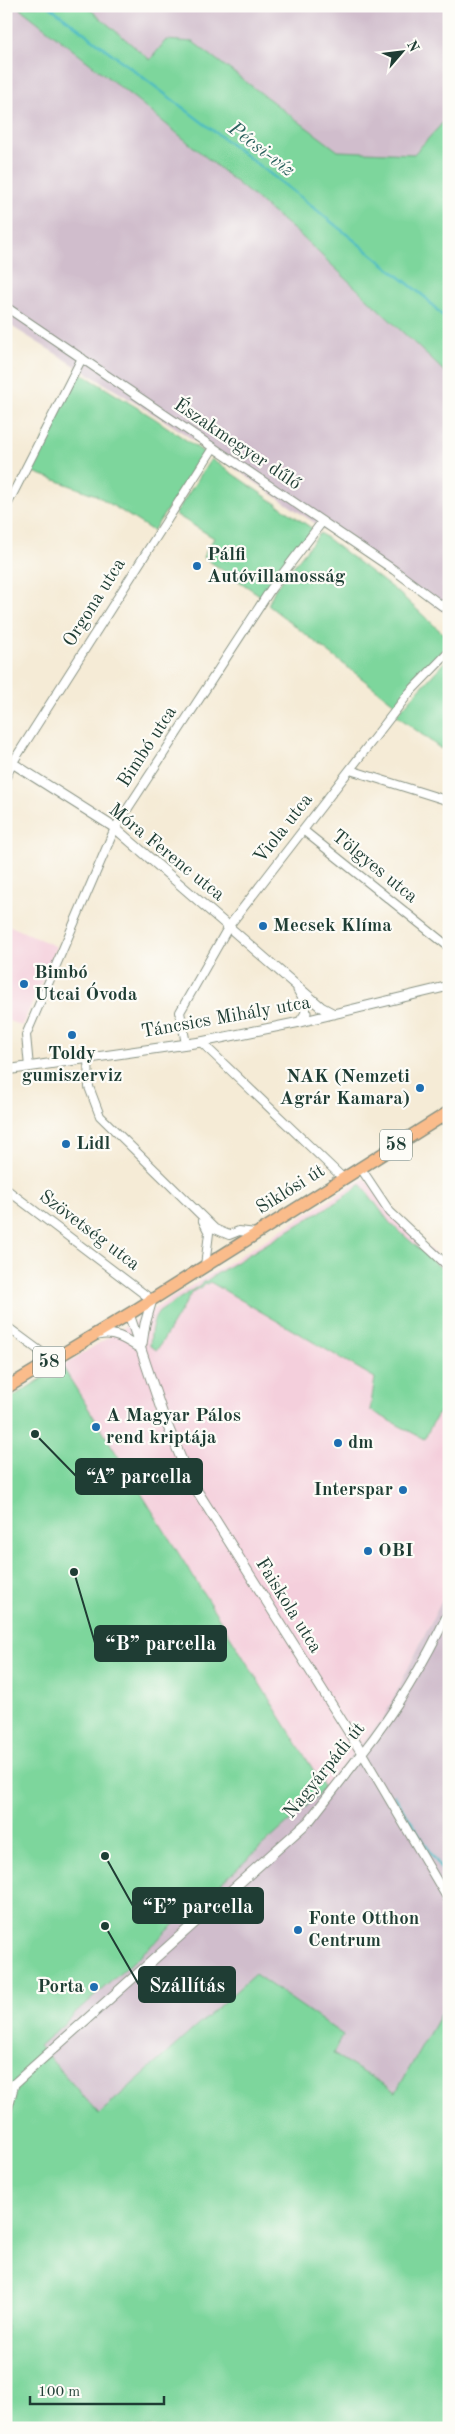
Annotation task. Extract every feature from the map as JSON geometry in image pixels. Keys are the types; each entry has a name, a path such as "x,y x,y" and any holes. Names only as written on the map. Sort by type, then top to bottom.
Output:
{"main road":[{"name":"Siklósi út","path":"152,1300 449,1112"},
{"name":"58","path":"6,1388 152,1300"}],"street":[{"name":"Északmegyer dűlő","path":"6,307 322,522 449,611"},
{"path":"6,506 82,358"},
{"name":"Orgona utca","path":"6,777 10,761 213,448"},
{"name":"Bimbó utca","path":"29,1067 26,1035 115,828 270,589 322,522"},
{"name":"Viola utca","path":"186,1044 180,1012 229,926 409,693 449,652"},
{"name":"Móra Ferenc utca","path":"10,761 115,828 321,1007 334,1014"},
{"path":"350,770 449,801"},
{"name":"Tölgyes utca","path":"303,830 449,947"},
{"name":"Móra Ferenc utca","path":"296,985 304,1000 306,1013 300,1022"},
{"name":"Táncsics Mihály utca","path":"6,1070 201,1042 300,1022 449,986"},
{"path":"201,1042 343,1178"},
{"path":"88,1058 90,1087 100,1116 222,1233 229,1235 239,1231 256,1233"},
{"path":"360,1167 390,1212 449,1267"},
{"name":"Szövetség utca","path":"6,1189 152,1300"},
{"path":"192,1205 202,1217 209,1233 205,1266"},
{"path":"92,1336 108,1333 118,1335 142,1349 145,1324 152,1300"},
{"name":"Faiskola utca","path":"129,1314 162,1412 189,1478 362,1753 449,1901"},
{"path":"6,1326 52,1360"},
{"name":"Nagyárpádi út","path":"10,2087 309,1821 389,1719 415,1678 449,1611"},
{"path":"6,2114 10,2087"}],"shaded area":[{"path":"6,6 17,6 138,101 299,234 449,376 449,615 173,426 6,323"},
{"path":"86,6 449,6 449,116 414,154 338,151 193,42 150,61"},
{"name":"Bimbó Utcai Óvoda","path":"6,924 57,947 22,1026 6,1020"},
{"path":"365,1178 390,1213 449,1267 449,1586 383,1719 324,1787 62,1366"},
{"path":"449,1586 449,2009 445,2007 397,2092 333,2054 343,2035 255,1975 99,2115 39,2046 308,1805 383,1719"}],"green space":[{"path":"17,6 86,6 150,60 166,40 193,42 338,151 414,154 449,116 449,376 299,234 138,101"},
{"path":"79,372 154,418 205,453 153,531 96,495 28,470"},
{"path":"211,459 313,529 264,598 203,557 214,538 175,514"},
{"path":"320,533 400,594 449,639 449,643 396,705 268,605 275,589"},
{"path":"449,657 449,738 441,749 396,715"},
{"path":"361,1184 390,1223 449,1275 449,1394 424,1439 370,1410 375,1378 210,1282 192,1292 157,1350 150,1346 153,1324 159,1312 218,1273 343,1198"},
{"path":"62,1366 324,1787 308,1805 39,2046 99,2114 255,1974 343,2035 333,2054 396,2092 445,2006 449,2009 449,2428 6,2428 6,1401"}],"waterway":[{"name":"Pécsi-víz","path":"49,6 294,192 426,298 449,323"},
{"path":"394,1795 449,1881"}],"place":[{"name":"Pálfi Autóvillamosság","path":"197,566"},
{"name":"Mecsek Klíma","path":"263,926"},
{"name":"Bimbó Utcai Óvoda","path":"24,984"},
{"name":"Toldy gumiszerviz","path":"72,1035"},
{"name":"NAK (Nemzeti Agrár Kamara)","path":"420,1088"},
{"name":"Lidl","path":"66,1144"},
{"name":"A Magyar Pálos rend kriptája","path":"96,1427"},
{"name":"“A” parcella","path":"35,1434"},
{"name":"dm","path":"338,1443"},
{"name":"Interspar","path":"403,1490"},
{"name":"OBI","path":"368,1551"},
{"name":"“B” parcella","path":"74,1572"},
{"name":"“E” parcella","path":"105,1856"},
{"name":"Szállítás","path":"105,1926"},
{"name":"Fonte Otthon Centrum","path":"298,1930"},
{"name":"Porta","path":"94,1987"}]}
